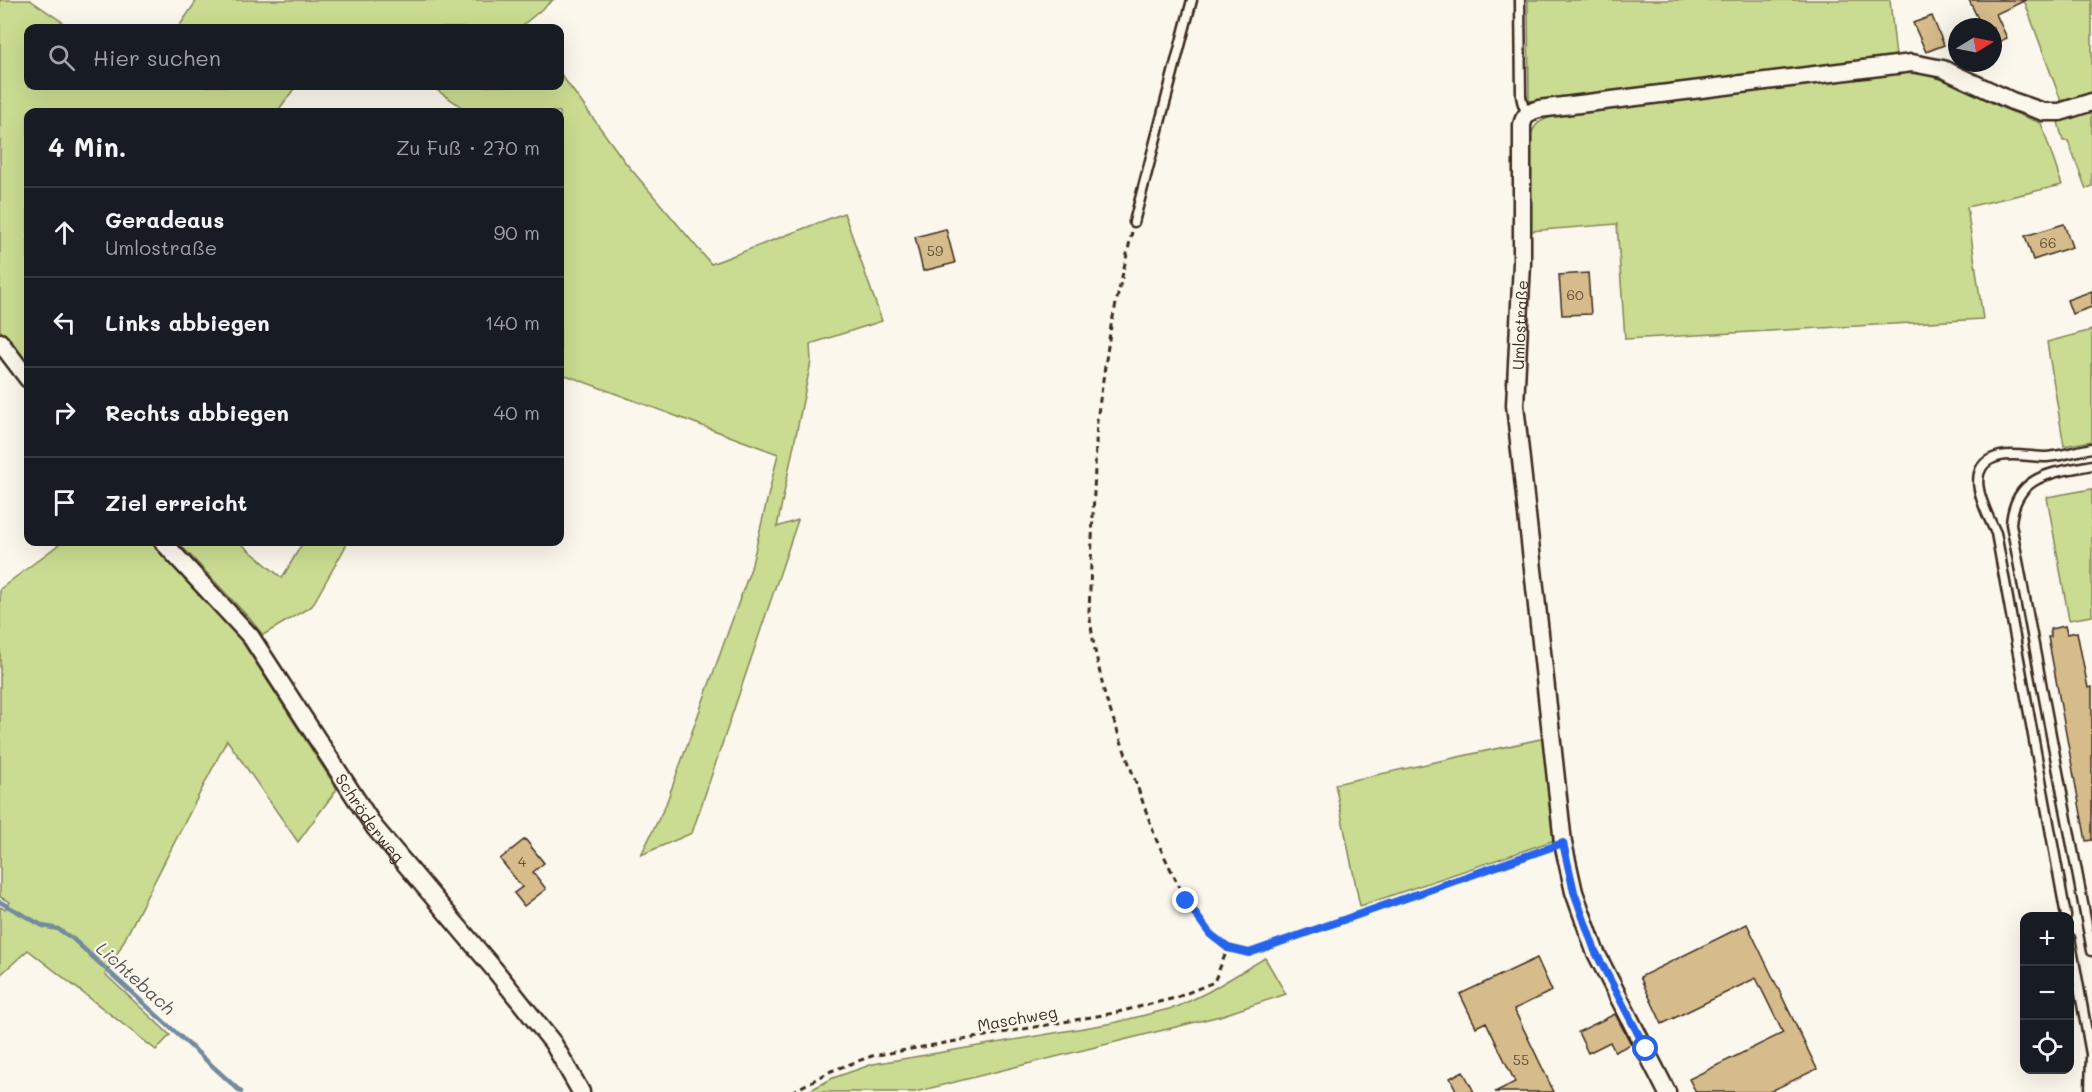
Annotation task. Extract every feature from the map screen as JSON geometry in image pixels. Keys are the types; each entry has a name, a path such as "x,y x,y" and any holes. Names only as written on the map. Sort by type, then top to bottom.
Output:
{"street":[{"path":"1528,113 1539,109 1912,63 1943,69 2012,101 2044,112 2060,112 2092,102"},
{"name":"Umlostraße","path":"1528,113 1522,124 1522,263 1515,405 1563,843 1574,892 1595,951 1667,1092"},
{"path":"0,342 24,374"},
{"name":"Schröderweg","path":"167,546 251,637 375,828 553,1043 581,1092"}],"lane":[{"path":"1134,222 1192,0"},
{"path":"1520,0 1521,96 1528,113"},
{"path":"2065,912 1996,533 1977,482 1980,471 1987,461 2001,456 2048,457 2092,448"},
{"path":"2092,465 2049,473 2030,482 2018,497 2011,524 2092,951"},
{"path":"2074,960 2091,1054 2090,1092"}],"path":[{"path":"1134,222 1111,326 1097,420 1089,612 1105,696 1156,839 1186,901 1210,934 1228,948 1249,953 1563,843"},
{"name":"Maschweg","path":"792,1092 831,1071 872,1056 1114,1013 1174,998 1214,982 1228,948"}],"green space":[{"path":"0,0 30,0 65,24 24,24 24,90 293,90 280,108 24,108 24,360 0,330"},
{"path":"197,0 553,0 524,24 181,24"},
{"path":"1528,0 1890,0 1896,57 1534,103 1529,100"},
{"path":"2024,0 2092,0 2092,92 2061,101"},
{"path":"1899,73 1924,74 1956,84 2002,108 2041,123 2062,185 1967,207 1983,319 1625,339 1617,224 1530,231 1530,139 1538,123 1546,119 1556,115"},
{"path":"564,78 625,162 711,264 844,213 882,321 810,344 811,362 777,527 798,520 692,833 641,855 666,804 751,568 778,454 564,374 564,108 463,108 437,90 564,90"},
{"path":"2092,107 2092,186 2086,189 2068,141 2063,141 2057,118"},
{"path":"2092,330 2092,441 2064,446 2047,342"},
{"path":"2092,489 2092,616 2069,620 2047,497"},
{"path":"57,546 159,546 241,640 337,789 298,842 227,740 105,974 170,1035 156,1050 28,950 0,975 0,907 5,909 10,902 0,897 0,589"},
{"path":"182,546 244,546 282,578 301,546 346,546 312,606 263,635"},
{"path":"1545,738 1557,834 1552,841 1360,906 1335,784"},
{"path":"1265,958 1286,994 1220,1016 915,1092 807,1092 833,1078 873,1064 1113,1023 1177,1007 1208,992"}],"building":[{"path":"1969,0 2026,0 1996,14 1998,18 1978,18"},
{"path":"1932,16 1944,45 1926,52 1913,23"},
{"path":"2002,27 2007,38 2002,40"},
{"path":"2064,224 2072,247 2033,260 2025,236"},
{"path":"946,229 955,263 923,271 915,237"},
{"path":"1588,273 1591,314 1562,315 1559,275"},
{"path":"2092,291 2092,307 2072,314 2067,300"},
{"path":"2065,626 2067,634 2077,632 2088,688 2092,687 2092,840 2086,841 2048,637 2051,637 2050,629"},
{"path":"525,839 544,863 533,872 546,889 524,906 514,893 522,887 500,859"},
{"path":"1747,924 1817,1069 1769,1092 1696,1092 1689,1079 1783,1033 1756,978 1662,1024 1640,977"},
{"path":"1537,958 1552,991 1514,1009 1554,1092 1495,1092 1515,1082 1486,1022 1476,1027 1460,994"},
{"path":"1615,1014 1631,1044 1615,1052 1610,1042 1588,1053 1578,1032"},
{"path":"1463,1071 1474,1092 1457,1092 1450,1078"}],"waterway":[{"name":"Lichtebach","path":"0,902 43,926 58,929 73,939 241,1092"}],"route":[{"path":"1186,901 1210,934 1228,948 1249,953 1563,843 1574,892 1595,951 1646,1049"}]}
